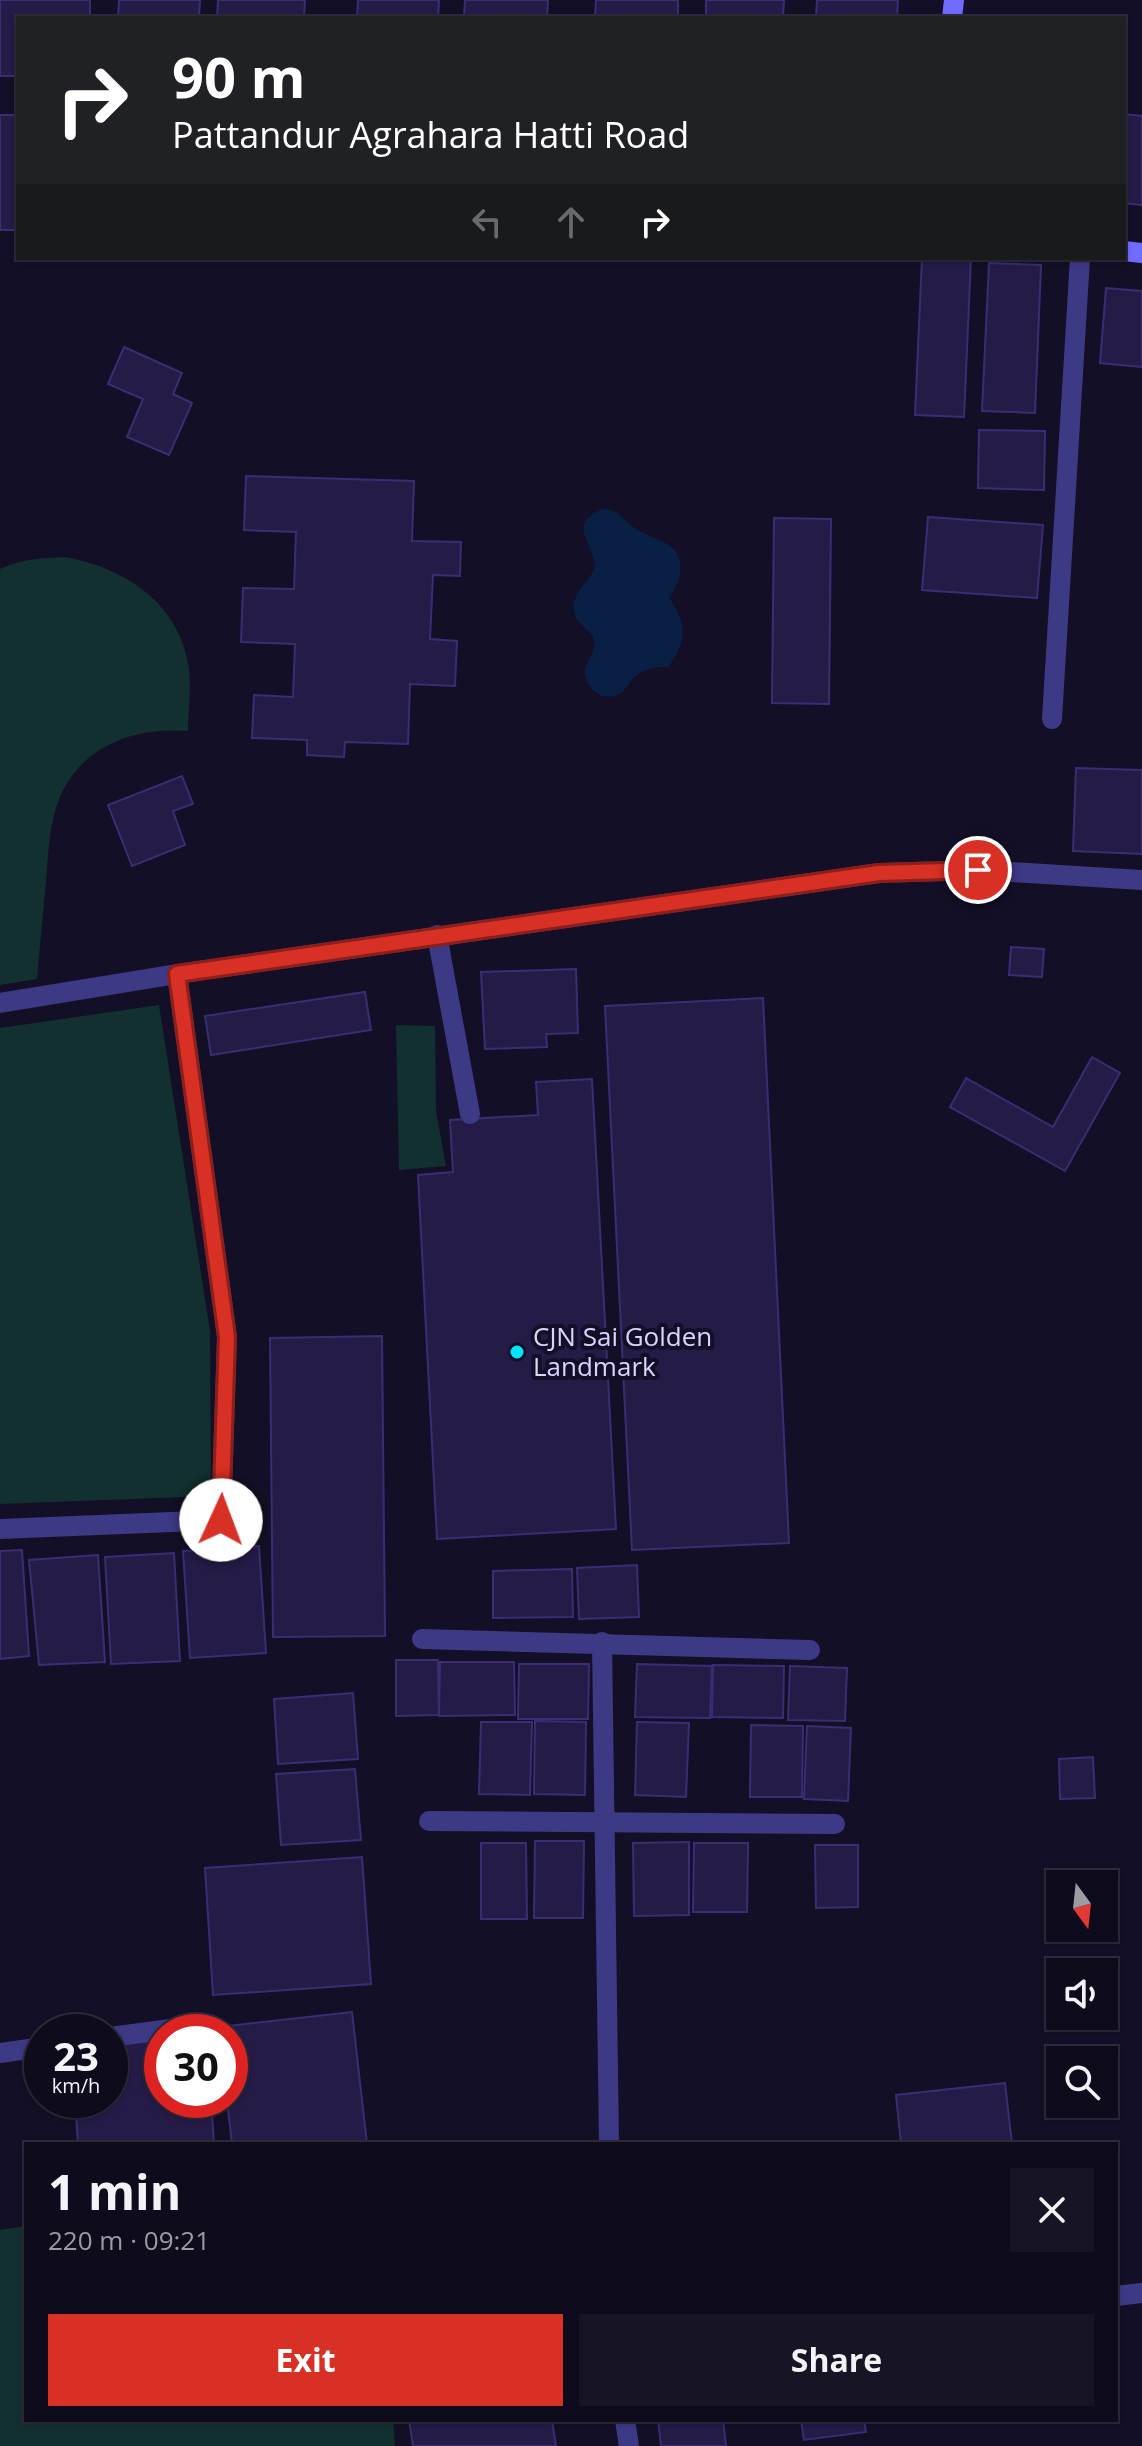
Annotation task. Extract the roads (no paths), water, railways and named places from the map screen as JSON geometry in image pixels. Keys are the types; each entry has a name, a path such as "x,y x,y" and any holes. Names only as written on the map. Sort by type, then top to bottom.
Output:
{"street":[{"path":"1052,719 1080,260"},
{"path":"0,1003 437,935 879,873 978,870 1142,880"},
{"path":"437,935 470,1114"},
{"path":"0,1529 221,1520 227,1337 177,974"},
{"path":"422,1639 810,1650"},
{"path":"602,1642 602,1822 609,2142"},
{"path":"429,1821 835,1824"},
{"path":"0,2053 24,2050"},
{"path":"1118,2296 1142,2293"},
{"path":"625,2422 629,2446"}],"water":[{"path":"603,509 617,513 633,527 667,544 674,549 680,562 677,584 669,598 682,624 679,650 668,667 645,670 633,678 622,692 610,697 594,691 587,681 585,670 594,650 594,641 590,632 579,622 574,606 578,593 595,568 585,535 585,521"}],"place":[{"name":"CJN Sai Golden Landmark","path":"517,1352"}]}
